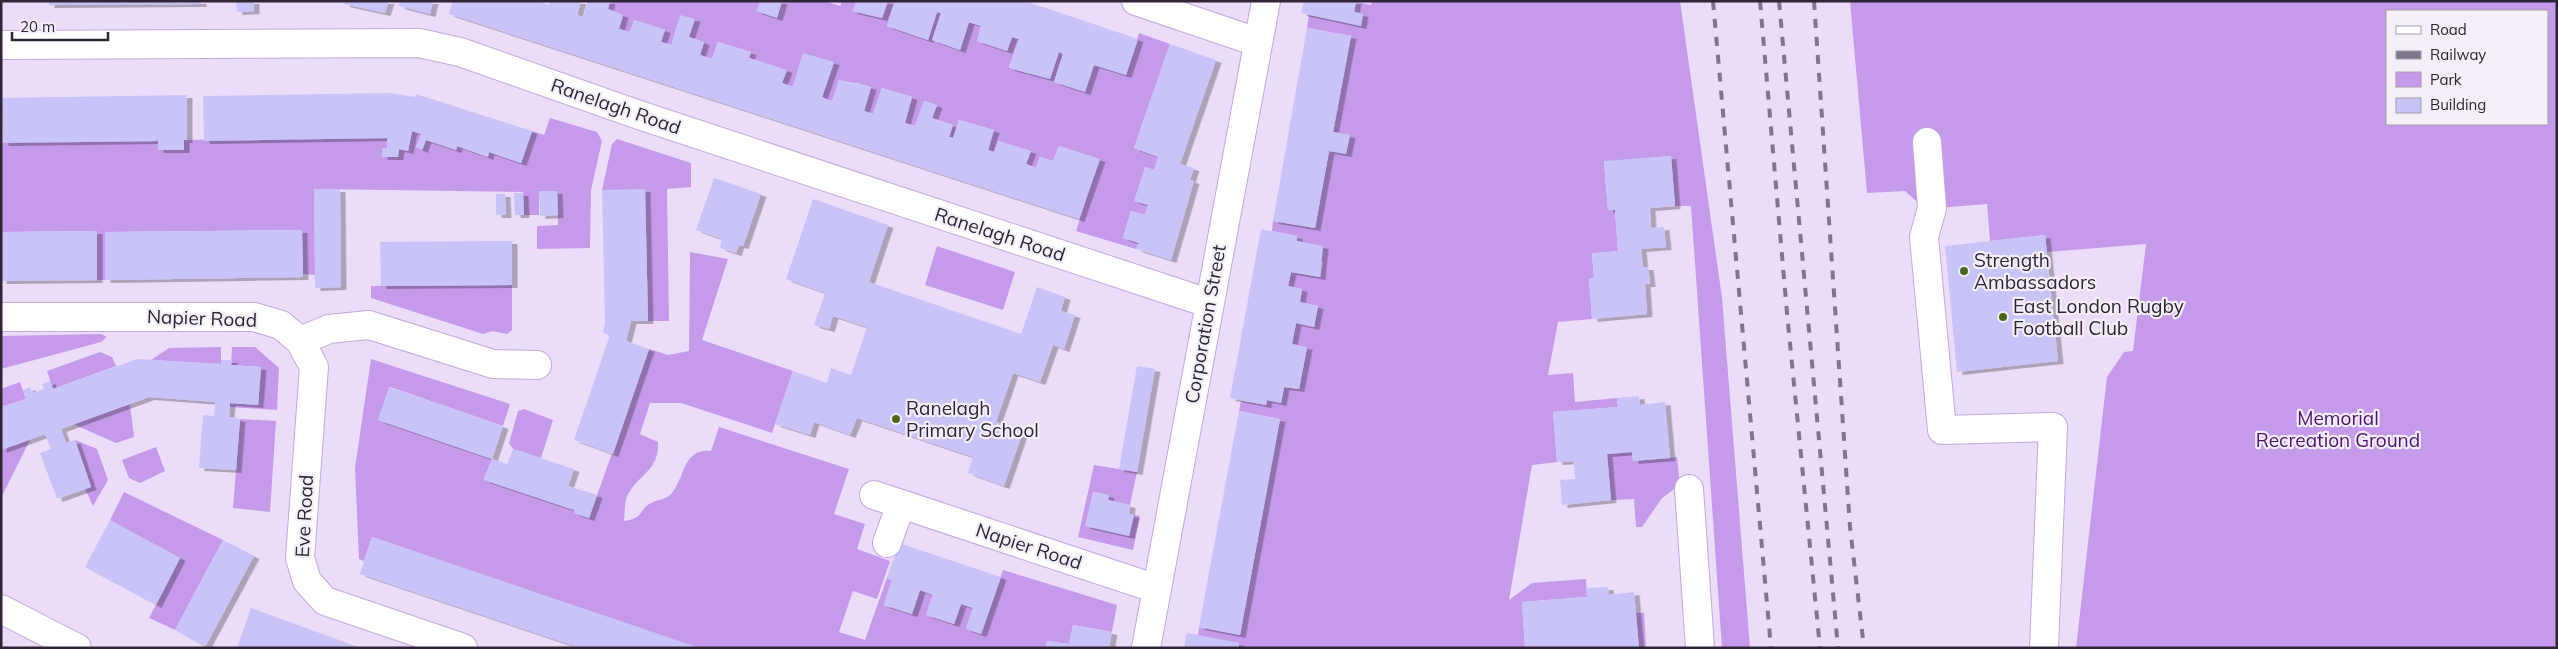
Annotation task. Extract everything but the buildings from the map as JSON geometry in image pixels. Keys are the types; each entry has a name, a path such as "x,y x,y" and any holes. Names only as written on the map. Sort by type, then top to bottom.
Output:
{"street":[{"path":"1136,1 1257,42"},
{"name":"Corporation Street","path":"1146,648 1208,304 1266,1"},
{"name":"Ranelagh Road","path":"1,45 420,43 460,52 622,110 1208,304"},
{"path":"1927,142 1932,208 1924,237 1942,430 2054,427 2044,648"},
{"name":"Napier Road","path":"1,317 254,317 281,325 300,341"},
{"path":"300,341 329,329 369,325 493,364 537,364"},
{"name":"Eve Road","path":"300,341 314,367 300,558 307,581 325,601 463,648"},
{"path":"1689,489 1700,648"},
{"name":"Napier Road","path":"874,495 1157,589"},
{"path":"887,543 901,504"},
{"path":"1,609 77,648"}],"green space":[{"path":"610,1 760,1 757,11 777,17 782,1 825,1 840,6 842,1 856,1 853,11 882,18 888,1 895,1 887,26 928,40 937,12 941,13 932,40 960,50 969,22 981,26 977,41 1007,51 1012,37 1019,39 1009,67 1029,74 1059,52 1063,54 1054,82 1069,87 1094,65 1126,75 1139,33 1170,44 1134,148 1158,157 1154,170 1145,167 1135,200 1148,205 1145,215 1131,211 1123,238 1139,243 1136,249 1076,231 1099,159 1059,146 1053,161 1040,157 1036,168 1026,164 1030,151 998,141 994,152 988,150 994,130 959,120 953,138 949,137 953,125 932,118 937,105 924,101 915,126 905,123 912,97 882,88 873,114 864,111 871,87 839,80 832,101 822,97 834,63 803,54 793,87 782,83 786,70 749,58 751,52 718,42 712,59 700,55 704,42 689,37 671,45 661,42 665,30 634,20 630,32 619,29 623,15 608,9"},
{"path":"1372,1 1680,1 1722,298 1750,648 1722,648 1691,206 1675,206 1671,156 1604,162 1608,210 1615,210 1618,251 1592,254 1594,278 1589,278 1592,319 1558,322 1548,375 1573,373 1575,402 1617,398 1618,407 1553,412 1557,462 1532,465 1509,600 1532,583 1586,579 1587,597 1522,602 1525,648 1239,648 1239,643 1198,636 1199,627 1240,635 1280,419 1239,411 1241,401 1266,405 1267,400 1281,403 1284,387 1299,389 1307,348 1292,344 1296,323 1314,327 1318,306 1300,302 1302,289 1288,286 1291,272 1320,277 1323,263 1297,241 1297,236 1272,231 1273,221 1315,228 1329,151 1346,153 1349,135 1333,132 1351,36 1307,28 1309,15 1360,25 1363,14 1354,12 1356,2 1371,5"},
{"name":"Memorial Recreation Ground","path":"1850,1 2557,1 2557,648 2076,648 2107,377 2124,352 2133,351 2146,244 2047,252 2045,235 1990,241 1987,204 1925,209 1905,191 1867,193"},
{"path":"550,118 597,132 602,141 591,190 590,248 537,249 537,226 558,225 557,191 539,191 539,215 524,215 523,192 314,189 315,275 303,274 302,230 105,232 105,280 97,280 97,231 1,232 1,142 158,141 158,150 183,150 184,140 387,138 387,148 382,148 392,156 397,157 399,149 408,151 412,131 421,134 422,150 426,140 456,150 457,146 487,157 489,152 521,163 532,131 544,135"},
{"path":"617,139 691,163 691,187 667,189 669,321 648,321 645,190 602,190 612,144"},
{"path":"937,246 1015,272 1003,310 925,285"},
{"path":"690,252 728,259 702,340 793,371 772,433 681,403 650,403 640,434 658,442 658,451 649,470 628,494 624,521 635,518 651,503 672,493 690,459 702,451 711,451 719,427 849,469 834,514 865,524 857,549 890,561 877,599 853,591 839,632 865,640 887,578 892,580 884,605 911,614 920,590 933,595 926,615 954,624 961,604 973,608 966,628 981,634 1003,570 1117,605 1112,632 1073,625 1069,644 1047,641 1046,648 698,648 372,537 364,561 359,559 355,468 371,359 510,404 503,426 390,387 378,420 492,459 484,479 574,510 574,513 589,518 649,349 668,355 689,351"},
{"path":"512,285 512,330 507,334 492,331 483,334 371,298 371,286"},
{"path":"101,334 107,337 101,342 1,369 1,336"},
{"path":"221,347 221,364 151,360 169,348"},
{"path":"232,347 255,347 279,368 277,410 230,407 230,403 258,405 261,367 231,365"},
{"path":"100,352 112,357 116,366 53,389 47,371"},
{"path":"20,382 26,399 1,407 1,389"},
{"path":"130,404 134,437 116,443 73,424"},
{"path":"524,409 553,420 541,458 513,449 509,443 518,411"},
{"path":"240,419 276,421 270,512 233,508"},
{"path":"30,440 1,498 1,450"},
{"path":"75,440 97,449 108,480 93,506 85,489 91,487"},
{"path":"156,447 165,471 140,483 129,478 122,460"},
{"path":"1632,452 1633,461 1677,457 1680,485 1662,498 1642,527 1636,527 1634,499 1611,500 1607,454"},
{"path":"1094,465 1137,472 1130,505 1108,500 1109,495 1093,492 1086,526 1129,535 1134,515 1140,516 1133,550 1078,537"},
{"path":"124,492 223,540 175,630 149,618 180,558 110,520"},
{"path":"1636,613 1644,613 1646,648 1639,648"}],"railway":[{"path":"1713,1 1771,648"},
{"path":"1760,1 1787,313 1820,648"},
{"path":"1779,1 1838,648"},
{"path":"1814,1 1850,527 1864,648"}],"place":[{"name":"Strength Ambassadors","path":"1964,271"},
{"name":"East London Rugby Football Club","path":"2003,317"},
{"name":"Ranelagh Primary School","path":"896,419"}]}
